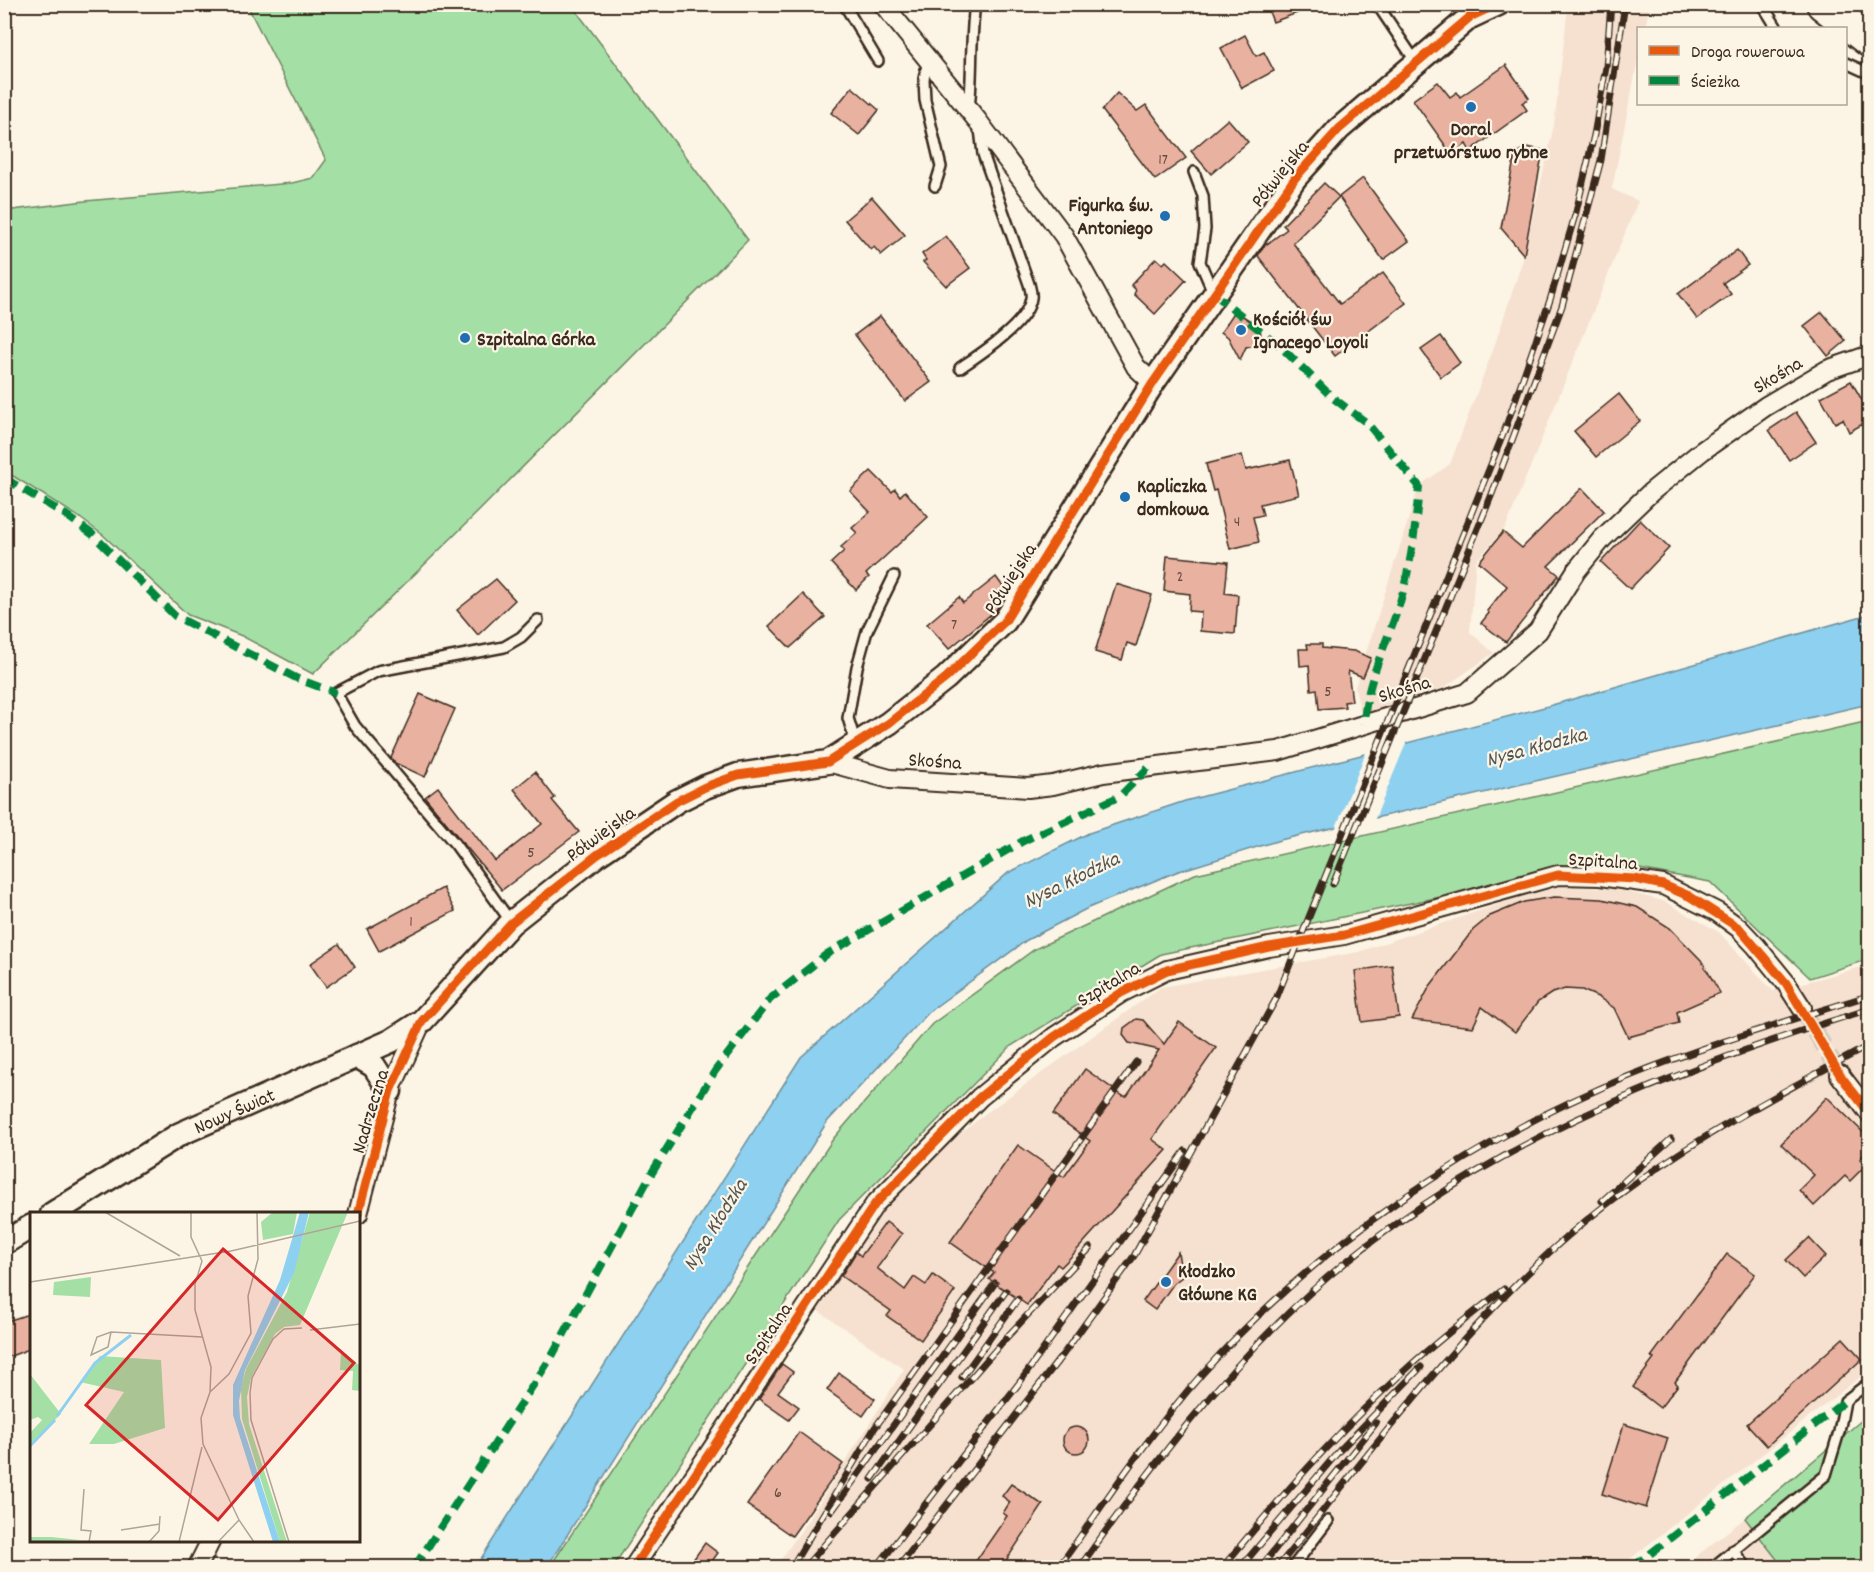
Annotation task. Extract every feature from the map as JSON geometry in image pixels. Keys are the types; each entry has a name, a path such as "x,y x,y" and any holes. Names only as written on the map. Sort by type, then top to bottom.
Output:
{"highway":[{"path":"1823,4 1869,41"}],"street":[{"path":"883,4 974,117 1064,236 1136,367 1153,383"},
{"name":"Półwiejska","path":"422,1022 511,923 597,855 677,801 705,787 738,776 828,762 889,723 946,678 1005,621 1153,383 1213,292 1295,178 1339,129 1470,17 1491,6"},
{"name":"Skośna","path":"828,762 901,780 1028,788 1053,785 1103,773 1278,751 1467,693 1538,631 1576,571 1602,539 1651,492 1702,451 1766,406 1827,370 1869,354"},
{"name":"Szpitalna","path":"633,1568 875,1204 980,1097 1054,1037 1121,993 1167,970 1344,935 1558,875 1600,876 1635,879 1663,885 1717,912 1739,928 1756,946 1786,983 1802,1008"},
{"name":"Nowy Świat","path":"55,1212 180,1134 391,1041 422,1022"},
{"name":"Nadrzeczna","path":"359,1212 390,1091 422,1022"},
{"path":"357,1056 374,1066 390,1091"},
{"path":"1840,1075 1869,1114"},
{"path":"4,1243 30,1228"},
{"path":"197,1568 210,1542"}],"lane":[{"path":"844,4 878,62"},
{"path":"960,368 1014,327 1024,314 1031,299 1029,284 983,154 974,117 970,41 975,4"},
{"path":"1377,4 1416,63"},
{"path":"1762,4 1776,27"},
{"path":"928,60 924,79 925,100 941,167 935,186"},
{"path":"1847,64 1869,74"},
{"path":"1194,172 1203,196 1205,229 1200,262 1213,292"},
{"path":"856,745 848,718 857,667 867,631 894,576"},
{"path":"511,923 455,844 355,726 336,693 378,671 504,647 521,638 538,620"},
{"path":"1712,1568 1826,1475 1836,1444 1845,1401 1869,1382"},
{"path":"1292,1568 1328,1521"},
{"path":"1733,1550 1746,1568"}],"shaded area":[{"path":"1570,4 1650,5 1645,27 1637,27 1637,65 1612,189 1638,201 1506,527 1476,561 1470,632 1494,653 1445,687 1361,716 1355,687 1419,486 1450,464 1494,347 1523,259 1554,125"},
{"path":"1552,886 1615,889 1664,901 1719,932 1773,991 1869,965 1869,1109 1859,1119 1870,1130 1869,1370 1620,1567 775,1568 809,1519 904,1369 811,1306 902,1182 986,1113 1161,987 1358,952"},
{"path":"1745,1518 1784,1567 1681,1568"}],"green space":[{"path":"571,4 748,240 480,510 313,674 242,636 188,615 103,535 76,515 5,471 5,211 85,201 292,183 313,178 326,160 247,5"},
{"path":"1869,721 1869,959 1810,978 1710,882 1607,863 1161,954 1011,1046 839,1220 613,1567 549,1568 833,1139 932,1024 1035,949 1195,874"},
{"path":"1869,1414 1869,1567 1783,1567 1745,1518"}],"water":[{"name":"Nysa Kłodzka","path":"1869,614 1869,704 1280,840 1176,872 1088,908 1027,940 931,1010 827,1122 547,1567 475,1568 801,1057 1008,873 1089,833 1185,801 1552,705"}],"pier":[{"path":"1407,741 1374,821 1335,830 1366,752"}],"building":[{"path":"1266,4 1316,4 1316,6 1273,22"},
{"path":"1245,35 1256,56 1264,52 1274,71 1242,88 1221,48"},
{"name":"Doral przetwórstwo rybne","path":"1506,65 1529,98 1522,103 1527,110 1470,151 1466,144 1452,155 1413,100 1438,82 1450,97 1457,92 1460,97"},
{"path":"852,87 879,110 859,135 831,113"},
{"path":"1117,93 1137,111 1146,105 1186,158 1155,180 1102,110"},
{"path":"1228,119 1248,142 1211,174 1191,151"},
{"path":"1526,147 1543,150 1524,255 1501,228 1515,154"},
{"path":"1363,178 1409,241 1383,260 1339,197"},
{"path":"1324,183 1339,197 1293,243 1340,304 1383,273 1406,303 1335,356 1258,256 1263,247 1287,229 1283,225"},
{"path":"872,197 905,235 881,255 874,247 871,250 845,220"},
{"path":"946,236 970,268 946,286 923,262 926,260 922,254"},
{"path":"1737,250 1748,265 1723,283 1731,294 1697,319 1678,294"},
{"path":"1156,258 1163,264 1166,261 1186,280 1155,314 1134,294 1136,290 1131,285"},
{"name":"Kościół św Ignacego Loyoli","path":"1235,311 1260,327 1261,337 1254,345 1246,347 1240,360 1228,337 1221,332"},
{"path":"1822,312 1846,341 1828,356 1804,326"},
{"path":"880,316 931,382 905,401 855,335"},
{"path":"1441,336 1460,363 1441,377 1421,350"},
{"path":"1851,381 1869,412 1864,414 1868,421 1849,432 1843,419 1835,423 1821,397"},
{"path":"1619,394 1640,421 1596,457 1574,431"},
{"path":"1796,412 1816,442 1789,460 1769,430"},
{"path":"1242,455 1246,470 1290,460 1299,495 1260,504 1263,515 1253,517 1259,542 1230,549 1216,490 1213,491 1206,464"},
{"path":"871,471 892,492 895,489 900,496 905,491 928,517 866,574 869,577 856,590 831,563 844,551 841,547 857,533 852,528 870,512 850,491"},
{"path":"1582,488 1604,511 1548,566 1559,575 1506,642 1481,623 1489,613 1487,611 1507,586 1479,562 1503,532 1522,548"},
{"path":"1640,520 1669,548 1630,589 1601,562"},
{"path":"1167,556 1228,562 1225,593 1238,595 1235,634 1200,631 1201,612 1189,611 1190,594 1164,591"},
{"path":"996,577 1007,592 996,610 949,649 927,624 959,597 963,603"},
{"path":"496,579 515,600 478,635 457,610"},
{"path":"1116,584 1152,595 1136,646 1127,643 1122,660 1095,652"},
{"path":"803,594 825,617 790,648 769,626"},
{"path":"1307,644 1322,644 1322,648 1354,651 1371,658 1363,677 1348,671 1352,701 1344,702 1345,707 1319,709 1317,689 1311,690 1309,665 1300,666 1299,649 1308,649"},
{"path":"420,694 455,709 425,777 395,763 391,758"},
{"path":"535,772 555,798 552,800 579,832 502,890 425,797 438,787 495,861 542,824 514,789"},
{"path":"443,888 455,911 379,951 367,929"},
{"path":"1554,897 1602,899 1637,907 1670,928 1701,960 1720,993 1677,1012 1679,1023 1628,1037 1614,1008 1582,990 1565,989 1552,993 1538,1002 1515,1032 1482,1007 1473,1027 1412,1020 1430,986 1473,930 1490,916 1524,902"},
{"path":"339,944 355,967 326,987 310,964"},
{"path":"1392,965 1399,1017 1362,1022 1355,971"},
{"path":"1136,1019 1143,1020 1164,1044 1179,1022 1216,1048 1152,1139 1167,1150 1068,1260 1061,1267 1057,1264 1027,1305 989,1279 994,1273 950,1242 1018,1145 1064,1177 1090,1141 1053,1114 1085,1069 1123,1096 1127,1096 1159,1050 1129,1043 1123,1035 1124,1028"},
{"path":"1827,1097 1869,1138 1869,1149 1860,1159 1866,1165 1850,1181 1845,1176 1814,1206 1799,1190 1814,1175 1781,1144"},
{"path":"886,1222 902,1234 877,1268 905,1290 914,1277 926,1285 933,1275 955,1291 921,1340 887,1316 891,1311 841,1276 856,1252 861,1256"},
{"path":"1809,1238 1826,1256 1803,1278 1786,1260"},
{"name":"Kłodzko Główne KG","path":"1178,1252 1182,1277 1174,1283 1155,1310 1143,1301"},
{"path":"1727,1254 1755,1274 1675,1382 1678,1385 1660,1408 1633,1387 1654,1359 1651,1357"},
{"path":"30,1314 30,1349 8,1357 4,1347 4,1322"},
{"path":"1843,1338 1862,1359 1767,1446 1747,1424"},
{"path":"782,1364 793,1372 778,1392 799,1407 789,1420 759,1399"},
{"path":"839,1373 875,1399 863,1416 827,1390"},
{"path":"1624,1424 1668,1438 1646,1508 1602,1494"},
{"path":"1076,1427 1085,1431 1089,1440 1085,1449 1076,1453 1067,1449 1063,1440 1067,1431"},
{"path":"799,1432 843,1464 792,1536 747,1505"},
{"path":"1011,1484 1043,1505 1001,1568 971,1568 1007,1516 1003,1513 1010,1502 1002,1496"},
{"path":"705,1543 718,1553 707,1568 693,1560"}],"tunnel":[{"path":"1802,1008 1840,1075"}],"railway":[{"path":"898,1568 1064,1353 1134,1256 1276,999 1504,432 1550,300 1576,212 1594,135 1606,67 1611,4"},
{"path":"1333,884 1492,494 1562,306 1601,160 1625,4"},
{"path":"1058,1568 1146,1444 1202,1374 1246,1327 1294,1283 1398,1202 1453,1166 1510,1133 1568,1103 1627,1077 1717,1044 1870,995"},
{"path":"1079,1568 1133,1494 1218,1387 1280,1321 1313,1290 1374,1240 1438,1195 1506,1155 1576,1120 1721,1059 1870,1009"},
{"path":"1277,1568 1409,1403 1479,1324 1553,1249 1626,1190 1705,1137 1870,1045"},
{"path":"791,1568 874,1429 1136,1062"},
{"path":"1602,1201 1671,1139"},
{"path":"876,1568 1020,1382 1185,1151"},
{"path":"804,1568 1006,1338 1090,1248"},
{"path":"832,1511 995,1283"},
{"path":"1222,1568 1301,1476 1363,1410 1428,1350 1504,1289"},
{"path":"872,1479 1006,1291"},
{"path":"962,1377 1018,1299"},
{"path":"1240,1568 1339,1451 1421,1367"},
{"path":"1260,1568 1376,1423"}],"marked path":[{"path":"1213,293 1280,346 1333,398 1367,423 1419,486 1413,541 1405,581 1369,691 1364,724"},
{"path":"4,478 66,515 92,534 175,616 298,679 336,693"},
{"path":"414,1568 552,1356 650,1176 715,1071 770,999 827,954 1023,841 1120,796 1148,768"},
{"path":"1632,1568 1845,1401"}],"cycle path":[{"path":"359,1212 390,1091 422,1021 511,923 597,855 677,801 705,787 738,775 828,762 889,723 946,678 1005,621 1153,383 1295,178 1339,129 1470,17 1498,4"},
{"path":"633,1568 875,1204 980,1097 1054,1037 1121,993 1167,970 1269,947 1344,935 1558,875 1635,879 1663,885 1689,896 1739,928 1786,983 1840,1075 1870,1114"}],"place":[{"name":"Doral przetwórstwo rybne","path":"1471,107"},
{"name":"Figurka św. Antoniego","path":"1165,216"},
{"name":"Kościół św Ignacego Loyoli","path":"1241,330"},
{"name":"Szpitalna Górka","path":"465,338"},
{"name":"Kapliczka domkowa","path":"1125,497"},
{"name":"Kłodzko Główne KG","path":"1166,1282"}]}
